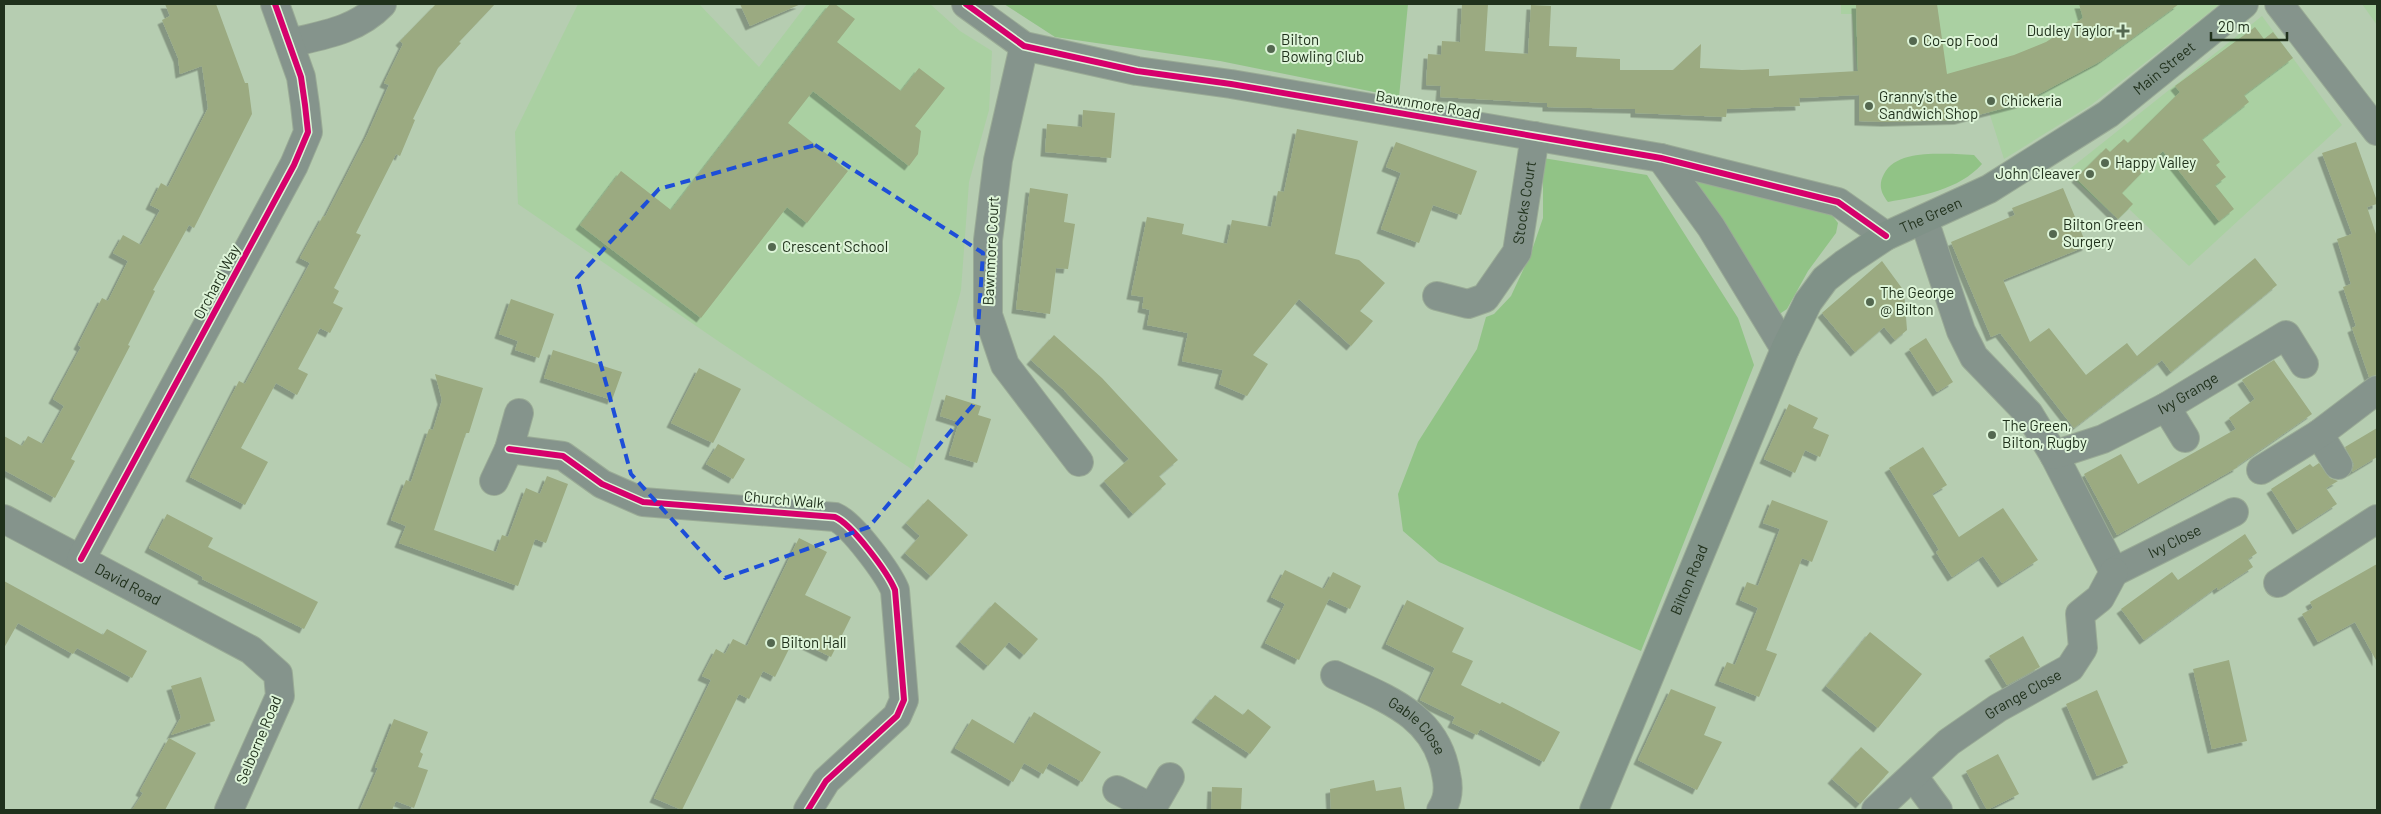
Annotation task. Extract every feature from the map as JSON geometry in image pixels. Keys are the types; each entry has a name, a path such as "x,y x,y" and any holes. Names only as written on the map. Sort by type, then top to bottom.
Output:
{"main road":[{"name":"Main Street","path":"2108,114 2244,4"},
{"name":"The Green","path":"1785,349 1808,302 1825,280 1844,264 1886,236 1989,189 2108,114"},
{"name":"Bilton Road","path":"1594,810 1785,349"}],"street":[{"name":"Orchard Way","path":"81,559 294,165 308,132 301,77 275,4"},
{"path":"290,43 340,31 371,15 382,4"},
{"name":"Bawnmore Road","path":"966,4 1024,46 1137,71 1231,84 1661,158 1838,202 1886,236"},
{"path":"2279,4 2377,131"},
{"name":"Bawnmore Court","path":"1024,46 998,160 988,240 988,315 1006,365 1079,462"},
{"name":"Stocks Court","path":"1437,296 1468,304 1485,298 1517,252 1535,136"},
{"path":"1661,158 1711,227 1785,349"},
{"path":"1924,220 1961,331 1974,357 2030,414 2054,455 2114,572"},
{"name":"Ivy Grange","path":"2054,455 2104,439 2166,407 2286,335 2304,364"},
{"path":"2261,470 2320,434 2377,390"},
{"path":"2166,407 2185,438"},
{"path":"494,481 509,449 519,413"},
{"path":"2320,434 2338,466"},
{"name":"Church Walk","path":"509,449 563,456 602,484 643,502 835,517 848,525 888,576 895,590 904,700 897,716 826,781 808,810"},
{"name":"Ivy Close","path":"2114,572 2234,512"},
{"name":"David Road","path":"4,519 252,650"},
{"path":"2278,583 2377,519"},
{"name":"Grange Close","path":"1876,810 1949,742 1998,708 2070,668 2083,648 2080,614 2100,598 2114,572"},
{"name":"Selborne Road","path":"229,810 280,696 278,674 252,650"},
{"name":"Gable Close","path":"1336,674 1392,702 1426,727 1437,743 1444,762 1448,784 1446,802 1441,810"},
{"path":"1913,776 1938,810"},
{"path":"1117,790 1151,809 1170,777"}],"highlighted area":[{"path":"815,145 983,253 973,405 869,527 725,578 631,474 577,278 659,189"}],"shaded area":[{"name":"Crescent School","path":"578,4 699,4 759,67 807,4 930,4 960,31 992,51 989,110 969,182 961,290 913,470 721,343 518,204 515,132"},
{"name":"Bilton Bowling Club","path":"1004,4 1408,4 1399,97 1220,61 1055,37"},
{"path":"1841,4 2220,4 2091,105 2004,159 1989,112 1955,121 1859,121 1859,91 1852,14 1841,14"},
{"path":"2362,4 2377,4 2377,25"},
{"path":"2262,16 2342,125 2189,266 2129,209 2118,219 2066,172"},
{"path":"1916,155 1974,155 1982,164 1973,173 1951,186 1888,202 1881,189 1882,178 1897,161"},
{"path":"1543,158 1647,175 1738,318 1754,365 1641,651 1439,562 1403,531 1398,494 1418,442 1477,349 1486,317 1494,314 1511,296 1531,253 1543,218"},
{"path":"1684,174 1832,215 1838,223 1836,233 1808,271 1787,309 1778,315"}],"building":[{"path":"165,4 216,4 245,83 248,83 252,114 194,228 189,225 153,290 155,291 128,345 130,346 71,459 75,461 55,498 4,470 4,436 22,446 28,436 43,444 64,406 53,399 81,347 78,345 102,298 108,301 128,261 113,253 123,235 141,245 160,210 150,205 161,183 168,187 208,108 202,66 180,74 178,58 162,20 170,16"},
{"path":"436,4 495,4 459,42 461,43 438,68 413,119 415,120 400,156 396,154 356,233 361,235 334,288 339,291 333,303 343,308 330,333 320,328 298,369 308,374 297,395 276,383 241,448 268,462 245,505 190,477 239,381 245,384 310,263 300,258 323,216 325,217 368,133 389,85 384,83 403,44 400,41"},
{"path":"740,4 801,4 750,26"},
{"path":"830,4 835,4 855,19 837,42 901,91 919,68 945,88 915,126 921,131 918,154 909,166 813,91 788,123 848,171 807,223 787,207 701,318 580,225 621,171 671,210"},
{"path":"1462,4 1488,4 1485,51 1528,54 1531,5 1551,6 1549,46 1577,47 1576,57 1620,59 1620,70 1673,70 1701,44 1700,68 1769,69 1769,76 1858,71 1856,4 1937,4 1947,74 2014,55 2046,42 2083,18 2079,4 2179,4 2101,61 2020,104 1959,120 1886,122 1859,121 1859,95 1799,98 1800,106 1727,109 1726,117 1635,113 1635,109 1547,107 1547,103 1440,97 1441,86 1426,85 1428,54 1441,55 1442,41 1460,42"},
{"path":"2255,27 2264,39 2273,32 2293,58 2244,95 2249,102 2202,139 2220,162 2216,165 2226,177 2215,185 2234,209 2219,221 2163,151 2122,193 2133,204 2118,219 2076,178 2106,148 2110,152 2124,139 2128,143 2180,92 2175,86"},
{"path":"1083,110 1115,113 1111,158 1045,152 1047,124 1082,127"},
{"path":"1297,129 1358,141 1335,254 1359,260 1385,283 1360,311 1373,321 1351,346 1299,299 1253,355 1268,364 1247,396 1219,384 1223,370 1182,361 1188,333 1147,325 1150,310 1142,308 1144,297 1131,295 1147,217 1184,224 1182,234 1227,244 1232,220 1271,227 1278,191 1284,192"},
{"path":"1396,142 1477,171 1461,215 1433,205 1419,243 1381,229 1401,173 1386,167"},
{"path":"2356,142 2377,201 2377,204 2367,207 2377,237 2377,375 2369,377 2352,328 2356,326 2343,287 2351,284 2337,239 2352,234 2322,153"},
{"path":"1030,188 1068,194 1064,222 1075,224 1068,269 1056,268 1050,314 1016,309"},
{"path":"2063,188 2087,246 2003,280 2030,342 2049,328 2086,375 2127,343 2137,356 2255,258 2277,285 2171,372 2162,360 2074,428 2000,333 1991,337 1951,242 2015,215 2012,208"},
{"name":"The George @ Bilton","path":"1882,261 1904,291 1907,330 1895,340 1884,327 1855,352 1822,313"},
{"path":"511,299 554,314 539,358 515,350 518,341 499,334"},
{"path":"1054,335 1102,378 1178,460 1159,476 1166,484 1133,514 1104,481 1129,459 1063,389 1031,360"},
{"path":"1926,338 1953,382 1937,392 1909,349"},
{"path":"553,350 622,372 612,400 544,378"},
{"path":"2274,360 2312,414 2238,467 2117,535 2084,474 2121,454 2138,484 2236,429 2229,418 2255,399 2242,380"},
{"path":"699,368 741,389 713,443 671,423"},
{"path":"435,374 483,388 434,530 496,552 502,535 508,537 526,488 540,494 547,476 568,484 546,543 535,539 518,586 399,543 406,526 391,520 406,480 411,482 429,429 433,430 442,400"},
{"path":"946,395 981,406 978,415 991,419 977,463 949,455 959,422 940,416"},
{"path":"1789,404 1818,418 1813,428 1829,435 1820,457 1805,450 1795,473 1764,459"},
{"path":"2377,428 2377,457 2352,472 2354,464 2345,447"},
{"path":"718,444 745,459 733,479 706,464"},
{"path":"1923,447 1947,485 1932,494 1959,537 2003,508 2038,560 2002,583 1983,556 1952,577 1936,552 1939,550 1889,468"},
{"path":"2319,463 2330,478 2338,481 2326,488 2337,504 2297,530 2271,489 2310,464 2313,467"},
{"path":"928,499 968,535 931,576 905,553 920,536 906,523"},
{"path":"1772,500 1828,521 1812,562 1802,558 1766,650 1777,654 1759,697 1719,681 1727,662 1735,665 1758,608 1740,600 1747,582 1758,586 1780,529 1763,523"},
{"path":"167,514 213,538 208,547 318,602 304,629 202,579 203,577 149,548"},
{"path":"2245,534 2257,553 2248,559 2253,567 2218,590 2217,587 2144,640 2121,609 2172,572 2178,580"},
{"path":"799,538 827,552 805,595 851,617 831,657 794,639 775,677 763,671 749,699 739,694 682,810 654,798 711,680 702,676 716,649 725,654 733,639 747,646"},
{"path":"2377,564 2377,662 2355,622 2318,642 2302,614 2313,608 2310,602"},
{"path":"1285,570 1324,589 1333,572 1361,586 1350,609 1329,599 1299,660 1265,643 1285,604 1271,597"},
{"path":"4,581 103,635 107,629 147,651 132,678 77,648 73,654 18,623 4,648"},
{"path":"1407,600 1464,628 1452,652 1473,661 1461,685 1500,704 1502,702 1560,732 1544,762 1480,729 1477,735 1452,723 1455,717 1420,700 1435,668 1386,644"},
{"path":"995,602 1038,639 1024,655 1009,642 988,666 960,642"},
{"path":"1870,632 1922,674 1878,728 1826,686"},
{"path":"2023,636 2040,667 2007,685 1989,656"},
{"path":"2229,660 2247,741 2212,749 2193,669"},
{"path":"201,677 215,721 171,735 181,717 171,686"},
{"path":"1671,689 1716,707 1704,735 1722,742 1697,790 1638,760"},
{"path":"2097,690 2128,763 2097,776 2066,704"},
{"path":"1215,695 1243,715 1248,709 1271,727 1250,754 1196,718"},
{"path":"1034,712 1101,752 1082,782 1049,763 1043,774 1024,763 1013,782 955,748 972,719 1015,744"},
{"path":"394,719 428,732 420,752 423,754 418,767 428,770 414,808 396,801 392,810 360,810 378,768 375,767"},
{"path":"169,738 196,753 165,810 132,810 143,793 140,791"},
{"path":"1861,747 1889,772 1860,804 1832,779"},
{"path":"1998,754 2019,794 1987,810 1966,771"},
{"path":"1374,780 1376,791 1401,787 1405,810 1331,810 1330,789"},
{"path":"1212,787 1242,788 1241,810 1211,810"}],"cycle path":[{"path":"81,559 294,165 308,132 301,77 275,4"},
{"path":"966,4 1024,46 1137,71 1231,84 1661,158 1838,202 1886,236"},
{"path":"509,449 563,456 602,484 643,502 835,517 842,521 860,539 877,561 895,590 904,700 897,716 826,781 808,810"}],"place":[{"name":"Dudley Taylor","path":"2123,31"},
{"name":"Co-op Food","path":"1913,41"},
{"name":"Bilton Bowling Club","path":"1271,49"},
{"name":"Chickeria","path":"1991,101"},
{"name":"Granny's the Sandwich Shop","path":"1869,106"},
{"name":"Happy Valley","path":"2105,163"},
{"name":"John Cleaver","path":"2090,174"},
{"name":"Bilton Green Surgery","path":"2053,234"},
{"name":"Crescent School","path":"772,247"},
{"name":"The George @ Bilton","path":"1870,302"},
{"name":"The Green, Bilton, Rugby","path":"1992,435"},
{"name":"Bilton Hall","path":"771,643"}]}
